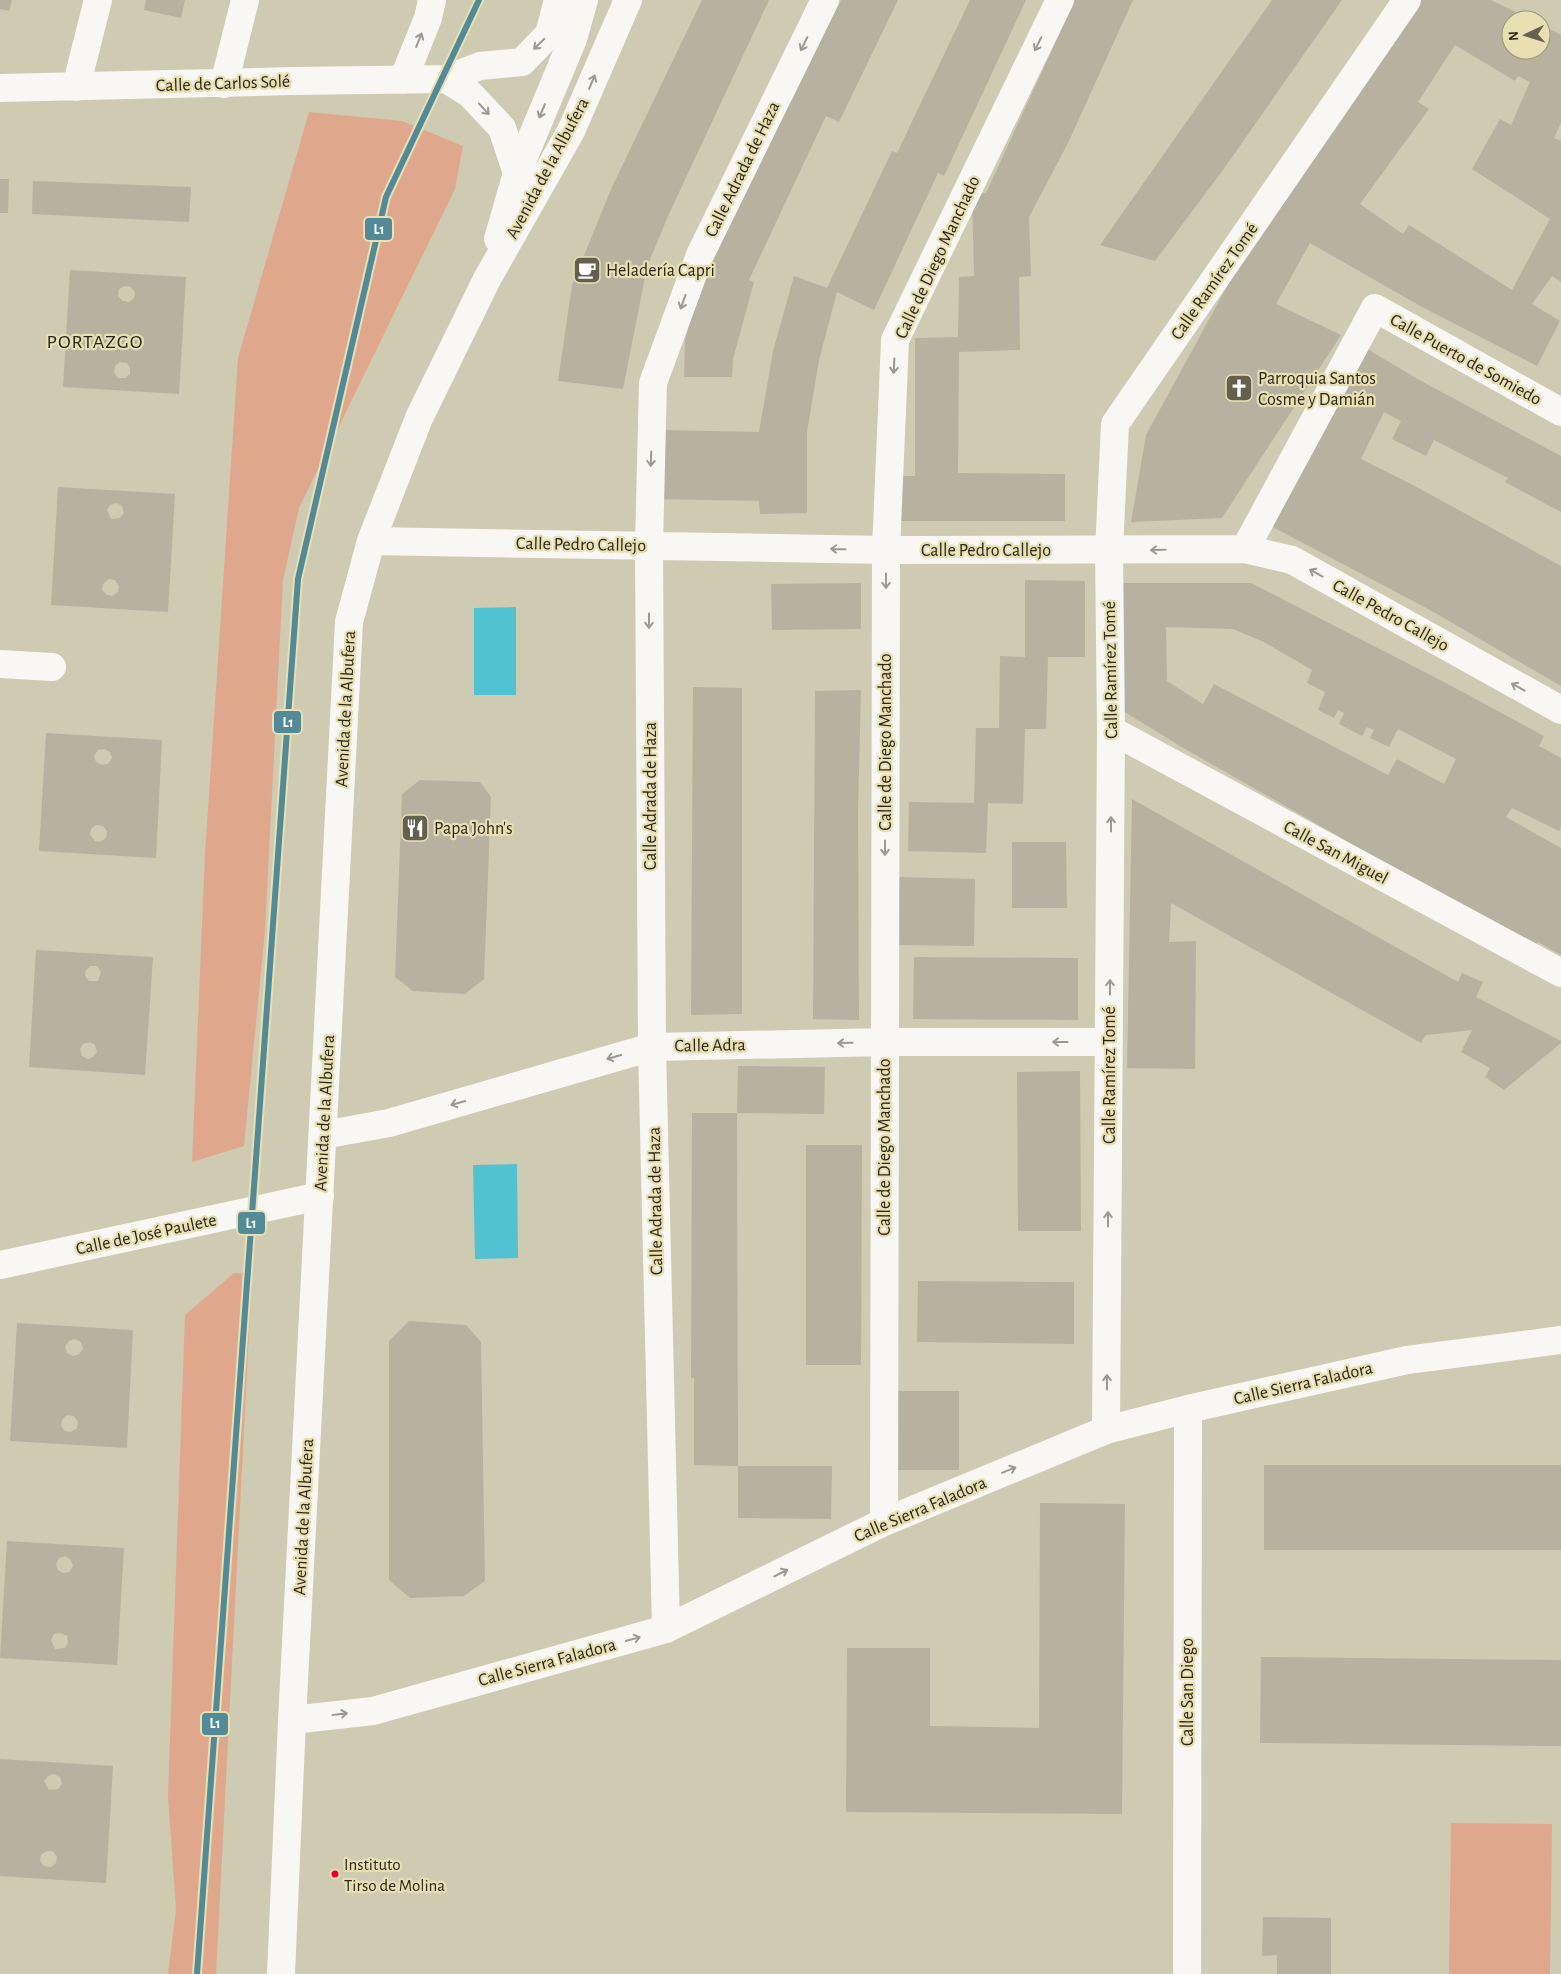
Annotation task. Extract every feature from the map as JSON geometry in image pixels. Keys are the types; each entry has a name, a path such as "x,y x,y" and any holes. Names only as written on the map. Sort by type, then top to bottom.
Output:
{"street":[{"path":"76,87 98,0"},
{"path":"224,84 245,0"},
{"path":"402,80 428,18 432,0"},
{"name":"Calle de Carlos Solé","path":"0,88 446,80 480,66 522,62 549,34 558,0"},
{"name":"Avenida de la Albufera","path":"487,279 516,173 573,39 584,0"},
{"name":"Avenida de la Albufera","path":"281,1974 292,1720 349,622 371,541 419,418 487,279 571,132 628,0"},
{"name":"Calle Adrada de Haza","path":"666,1629 652,1046 649,545 653,382 700,255 825,0"},
{"name":"Calle de Diego Manchado","path":"884,1522 886,550 895,340 1060,0"},
{"name":"Calle Ramírez Tomé","path":"1106,1430 1111,730 1109,551 1115,424 1407,0"},
{"path":"446,80 470,94 502,128 516,173"},
{"name":"Calle Puerto de Somiedo","path":"1245,549 1375,308 1561,412"},
{"name":"Calle Pedro Callejo","path":"371,541 886,550 1109,551 1245,549 1292,560 1561,710"},
{"path":"0,664 52,667"},
{"name":"Calle San Miguel","path":"1111,730 1561,974"},
{"name":"Calle Adra","path":"323,1135 389,1123 652,1046 884,1042 1109,1042"},
{"name":"Calle de José Paulete","path":"0,1265 320,1196"},
{"name":"Calle Sierra Faladora","path":"292,1720 373,1711 666,1629 884,1522 1106,1430 1188,1409 1407,1360 1561,1340"},
{"name":"Calle San Diego","path":"1187,1974 1188,1409"}],"shaded area":[{"path":"309,112 402,121 463,146 455,189 299,508 283,580 265,930 244,1146 192,1162 205,854 238,358"},
{"path":"234,1273 252,1274 216,1974 168,1974 176,1910 168,1796 185,1315"},
{"path":"1451,1823 1552,1824 1550,1974 1449,1974"}],"water":[{"path":"516,607 516,695 474,695 474,608"},
{"path":"517,1164 518,1258 475,1259 473,1165"}],"building":[{"path":"0,0 12,0 9,11 0,9"},
{"path":"146,0 185,0 181,18 144,10"},
{"path":"702,0 769,0 668,216 647,267 623,389 558,381 572,285 612,187"},
{"path":"841,0 898,0 839,122 826,116 749,280 754,282 733,359 732,377 684,377 685,341 704,260 784,96 792,100"},
{"path":"970,0 1026,0 944,176 938,173 874,310 837,292 819,360 807,432 807,513 760,514 759,501 657,499 659,430 759,432 773,351 794,276 827,288 892,151 897,153"},
{"path":"1075,0 1133,0 1068,143 1029,217 1031,276 1019,277 1020,350 959,352 958,473 1065,474 1065,521 900,521 901,476 915,476 915,338 958,337 959,277 974,276 972,193 986,193"},
{"path":"1272,0 1342,0 1223,170 1155,261 1100,245"},
{"path":"1419,0 1491,0 1512,10 1501,10 1501,60 1551,60 1551,30 1561,35 1561,123 1554,138 1561,141 1561,282 1552,276 1532,304 1560,321 1537,366 1422,307 1310,243 1276,304 1341,335 1222,518 1131,522 1146,435 1230,281","holes":["1455,45 1515,81 1518,76 1530,82 1511,125 1500,119 1472,169 1550,219 1512,290 1409,225 1403,234 1360,204 1429,109 1418,102"]},
{"path":"0,179 9,179 8,213 0,213"},
{"path":"33,181 191,187 189,222 32,214"},
{"path":"70,270 186,277 179,394 63,387","holes":["125,286 131,287 135,292 134,298 129,302 123,301 118,296 119,289","120,362 127,363 130,368 130,374 125,378 118,378 114,372 115,366"]},
{"path":"1364,347 1421,381 1561,456 1561,512 1505,482 1508,478 1434,440 1426,456 1392,439 1401,421 1384,412 1361,459 1413,485 1561,566 1561,686 1430,610 1267,524"},
{"path":"58,487 175,494 168,612 51,605","holes":["116,503 122,506 124,513 120,518 111,519 107,510 110,505","109,579 115,580 119,586 118,592 113,596 107,595 102,590 103,584"]},
{"path":"1025,580 1085,581 1085,657 1048,657 1046,729 1025,729 1023,804 988,803 986,853 908,851 909,802 974,803 976,728 999,728 1000,656 1025,657"},
{"path":"861,583 861,629 772,630 771,584"},
{"path":"1119,583 1251,583 1444,682 1544,736 1539,746 1561,758 1561,828 1559,831 1512,808 1506,817 1561,848 1561,955 1538,942 1534,947 1180,746 1120,709","holes":["1166,627 1233,629 1264,642 1312,670 1307,683 1325,692 1318,710 1334,718 1338,710 1344,713 1339,724 1362,736 1367,727 1374,730 1370,738 1389,747 1398,729 1456,759 1444,784 1397,759 1388,775 1214,684 1203,704 1167,681"]},
{"path":"693,687 742,688 742,1014 691,1015"},
{"path":"861,690 858,811 859,1020 813,1019 815,691"},
{"path":"46,733 162,740 156,858 39,851","holes":["104,749 110,752 112,758 108,764 102,765 96,762 94,756 98,750","96,825 103,826 107,831 106,838 100,842 95,841 90,835 91,829"]},
{"path":"420,780 480,782 491,797 484,979 465,994 413,991 395,977 402,794"},
{"path":"1132,799 1458,982 1462,973 1483,982 1476,997 1561,1041 1561,1043 1504,1090 1485,1077 1490,1068 1461,1052 1472,1030 1426,1035 1421,1043 1171,903 1169,942 1196,941 1195,1069 1127,1068"},
{"path":"1012,842 1066,842 1067,908 1012,908"},
{"path":"898,877 975,879 974,946 897,945"},
{"path":"36,950 153,957 145,1075 29,1067","holes":["91,966 97,966 101,972 98,981 89,981 85,976 86,970","90,1042 95,1045 97,1052 88,1059 82,1056 80,1049 83,1044"]},
{"path":"914,957 1078,958 1078,1020 913,1019"},
{"path":"738,1066 825,1067 824,1114 737,1113"},
{"path":"1080,1071 1081,1231 1018,1231 1017,1072"},
{"path":"692,1113 737,1113 738,1466 694,1465 694,1378 691,1378"},
{"path":"806,1145 862,1145 861,1365 806,1365"},
{"path":"918,1281 1074,1282 1074,1344 917,1342"},
{"path":"409,1321 466,1325 481,1342 485,1581 464,1596 410,1598 389,1580 389,1341"},
{"path":"17,1323 133,1330 127,1448 10,1441","holes":["75,1339 81,1342 83,1349 79,1354 73,1356 67,1353 65,1346 69,1341","67,1415 74,1416 78,1422 77,1428 71,1432 65,1431 61,1426 62,1420"]},
{"path":"897,1391 959,1391 959,1470 897,1470"},
{"path":"1264,1465 1561,1465 1561,1550 1264,1550"},
{"path":"738,1466 832,1466 831,1519 738,1518"},
{"path":"1040,1503 1125,1504 1122,1814 846,1812 847,1648 930,1648 930,1726 1039,1728"},
{"path":"7,1541 124,1548 117,1665 0,1658","holes":["65,1556 71,1560 73,1566 69,1572 63,1573 58,1570 56,1564 59,1558","61,1633 67,1636 68,1642 65,1648 55,1649 51,1640 54,1634"]},
{"path":"1261,1657 1561,1660 1561,1746 1260,1743"},
{"path":"0,1759 113,1766 106,1883 0,1876","holes":["54,1774 60,1777 62,1784 58,1789 49,1790 44,1781 48,1776","47,1851 53,1851 57,1857 56,1863 51,1867 44,1866 40,1861 41,1855"]},
{"path":"1263,1917 1331,1918 1331,1974 1277,1974 1277,1955 1262,1956"}],"transit line":[{"name":"L1","path":"197,1974 298,579 386,197 479,0"}],"place":[{"name":"Heladería Capri","path":"587,270"},
{"name":"Parroquia Santos Cosme y Damián","path":"1239,388"},
{"name":"Papa John's","path":"415,828"},
{"name":"Instituto Tirso de Molina","path":"335,1874"}],"district":[{"name":"PORTAZGO","path":"95,341"}]}
